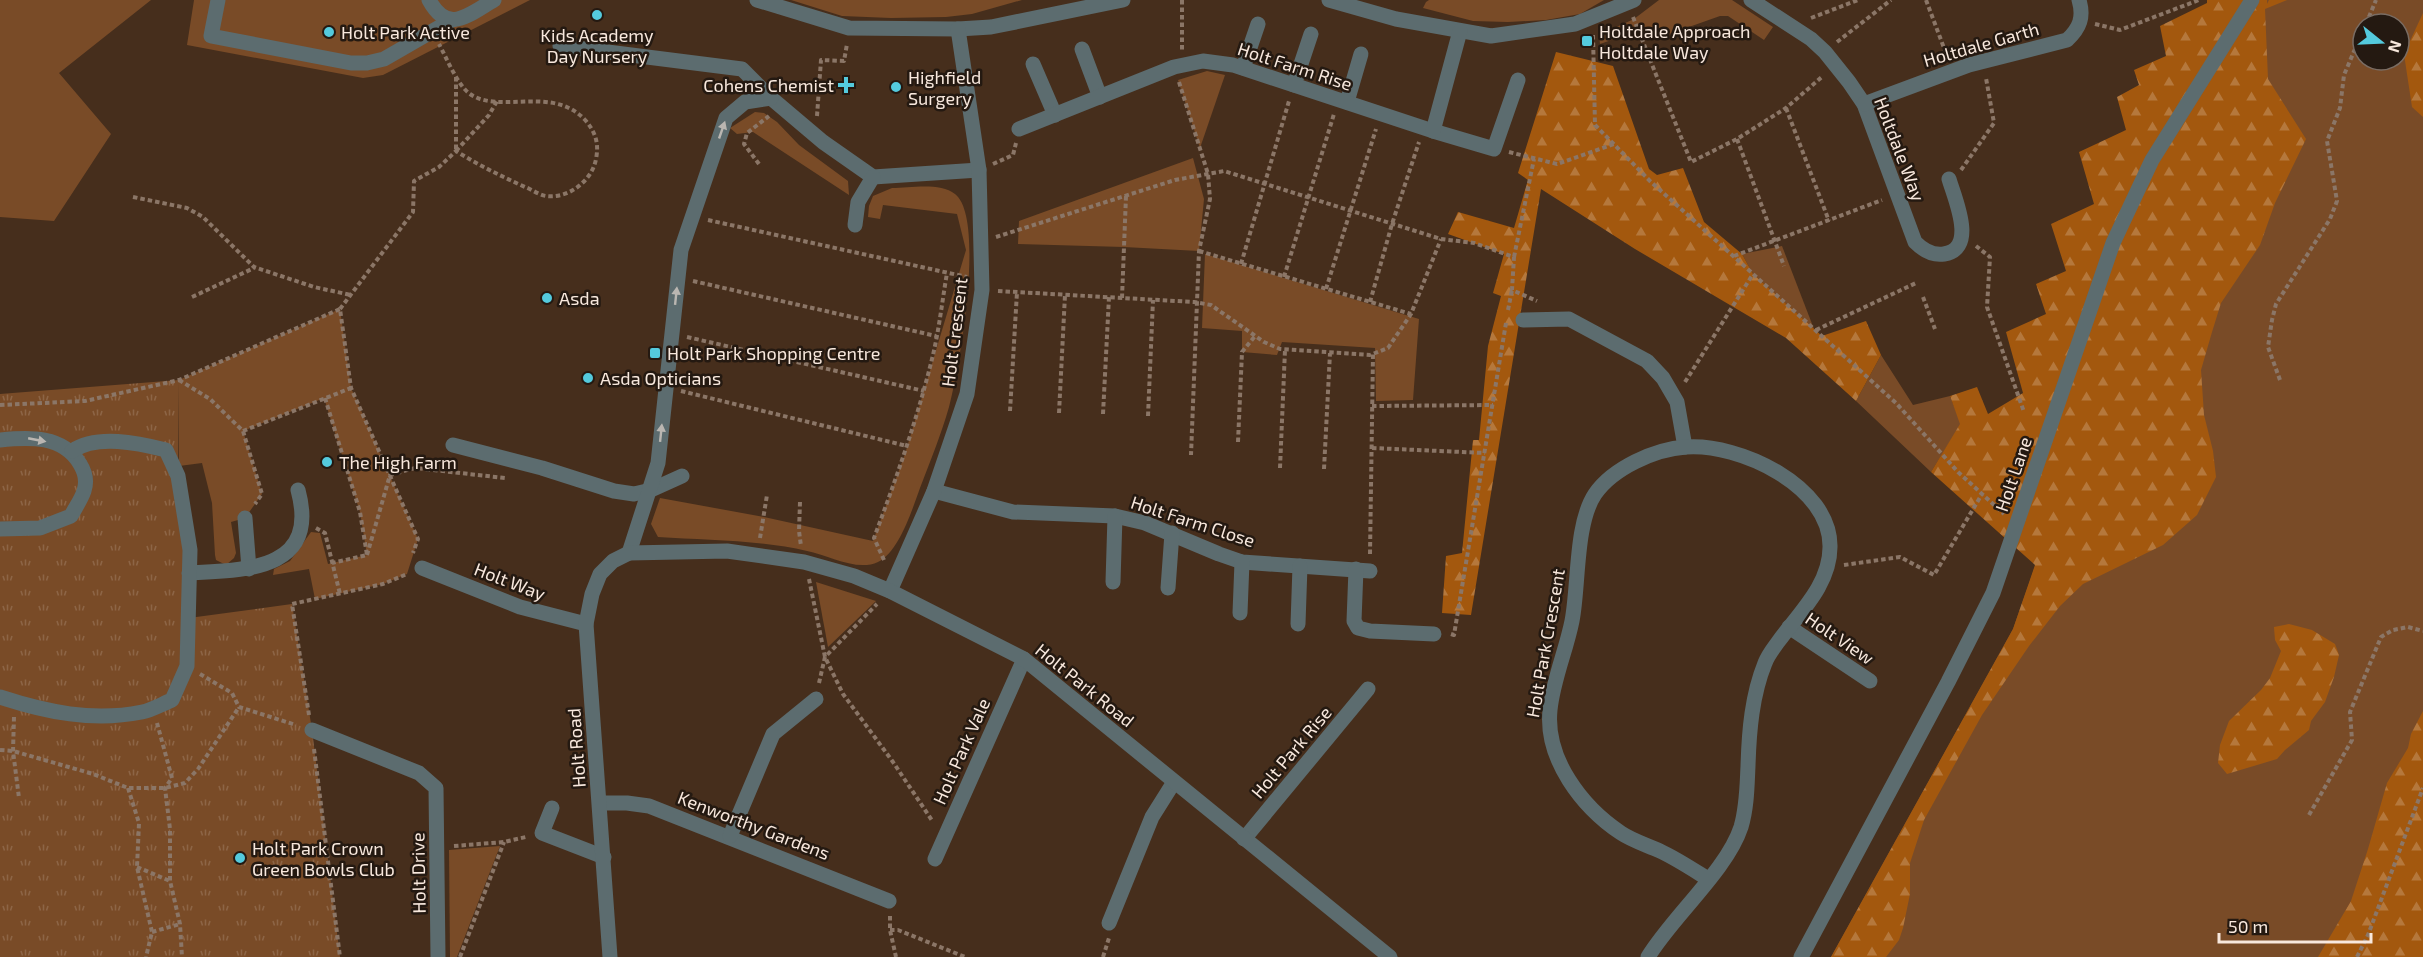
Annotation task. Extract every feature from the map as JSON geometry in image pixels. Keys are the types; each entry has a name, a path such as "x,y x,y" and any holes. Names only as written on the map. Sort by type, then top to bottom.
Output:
{"street":[{"path":"218,0 211,36 351,63 384,59 450,21 460,19 494,0"},
{"path":"429,0 442,17 450,21"},
{"path":"757,0 849,28 958,29 991,27 1123,0"},
{"path":"1329,0 1396,19 1491,36 1575,24 1630,1"},
{"name":"Holtdale Way","path":"1750,0 1792,26 1825,52 1836,65 1864,104 1915,242 1922,250 1934,254 1946,254 1956,247 1962,236 1963,223 1950,182"},
{"path":"2079,0 2082,20"},
{"name":"Holt Lane","path":"1801,957 1988,603 2113,243 2152,160 2252,0"},
{"name":"Holtdale Garth","path":"1864,104 1952,71 2067,40 2077,31 2082,20"},
{"path":"1243,68 1258,24"},
{"name":"Holt Crescent","path":"892,586 934,491 967,394 982,285 979,170 958,29"},
{"path":"1428,129 1460,31"},
{"path":"1294,85 1311,34"},
{"path":"560,46 742,69 776,103 806,128 873,177 979,170"},
{"path":"1082,49 1100,97"},
{"path":"1342,101 1361,54"},
{"name":"Holt Farm Rise","path":"1019,129 1178,66 1203,61 1243,68 1494,149"},
{"path":"1033,64 1055,115"},
{"path":"1494,149 1518,80"},
{"path":"629,553 658,463 681,250 692,216 726,118 745,102 776,103"},
{"path":"855,225 858,202 873,177"},
{"path":"1523,320 1569,319 1647,361 1663,378 1677,402 1684,447"},
{"path":"0,441 30,437 60,445 72,451 84,472 84,490 71,516 40,528 0,529"},
{"path":"7,699 40,710 91,716 143,712 172,700 187,666 190,550 178,476 165,450 131,441 82,444 72,451"},
{"path":"453,445 542,468 614,491 634,494 651,490 682,476"},
{"name":"Holt Park Crescent","path":"1648,957 1670,924 1708,879 1729,852 1741,827 1746,798 1756,689 1765,660 1815,594 1828,566 1830,543 1826,524 1817,506 1798,487 1775,471 1753,460 1724,451 1684,447 1648,457 1606,482 1594,496 1587,512 1583,532 1569,638 1552,694 1551,736 1563,770 1577,792 1601,818 1624,835 1680,861 1708,879"},
{"path":"189,573 249,569 274,561 288,550 297,537 302,521 298,490"},
{"name":"Holt Farm Close","path":"934,491 1013,512 1115,516 1145,523 1242,562 1363,570"},
{"path":"1113,582 1115,516"},
{"path":"244,518 249,569"},
{"path":"1168,588 1172,533"},
{"name":"Holt Park Road","path":"629,553 727,551 804,562 892,586 1024,659 1390,957"},
{"name":"Holt Road","path":"610,957 586,624 592,594 600,574 613,561 629,553"},
{"path":"1240,613 1242,562"},
{"name":"Holt Way","path":"415,563 520,607 586,624"},
{"path":"1298,624 1300,566"},
{"path":"1363,570 1354,621 1358,628 1370,631 1434,634"},
{"name":"Holt View","path":"1789,627 1870,681"},
{"name":"Holt Park Vale","path":"935,859 1024,659"},
{"name":"Holt Park Rise","path":"1244,839 1368,689"},
{"path":"730,836 773,734 816,699"},
{"name":"Holt Drive","path":"312,730 419,773 436,788 438,957"},
{"path":"1109,923 1152,817 1174,782"},
{"name":"Kenworthy Gardens","path":"600,804 627,802 649,806 730,836 889,901"},
{"path":"552,808 542,833 604,857"}],"path":[{"path":"1182,0 1178,66 1208,174 1210,199 1199,251 1191,455"},
{"path":"1792,26 1858,0"},
{"path":"1825,52 1890,0"},
{"path":"1926,0 1952,71"},
{"path":"2082,20 2120,30 2199,0"},
{"path":"1630,1 1690,162 1737,139 1786,108 1836,65"},
{"path":"1592,17 1595,125 1650,181 1896,403 1958,472 2016,524"},
{"path":"806,128 819,114 821,60 844,61 849,28"},
{"path":"433,31 456,75 469,94 484,100 544,101 565,106 581,116 593,129 598,146 595,165 584,182 568,193 545,196 486,170 456,151"},
{"path":"2280,380 2268,347 2272,320 2276,304 2330,219 2337,201 2327,141 2340,108 2344,75 2351,58"},
{"path":"1950,182 1994,123 1983,62"},
{"path":"456,75 456,151"},
{"path":"1241,264 1263,183 1294,85"},
{"path":"0,405 85,400 179,380 340,309 413,212 414,181 439,167 456,151 483,123 497,101"},
{"path":"1284,277 1308,197 1342,101"},
{"path":"759,164 744,144 747,133 776,103"},
{"path":"1786,108 1829,221"},
{"path":"1326,289 1381,114"},
{"path":"979,170 1013,155 1019,129"},
{"path":"1370,302 1392,224 1428,129"},
{"path":"1737,139 1784,266"},
{"path":"1494,149 1557,164 1614,144"},
{"path":"1434,634 1454,634 1512,290 1514,257 1534,159"},
{"path":"981,242 1175,180 1224,171 1442,239 1474,243 1514,257"},
{"path":"1734,256 1896,195"},
{"path":"1122,298 1126,196"},
{"path":"133,197 187,208 202,218 254,267 314,287 351,295"},
{"path":"692,216 947,273 982,285 1017,292 1211,305 1255,336 1280,349 1330,353 1373,354 1388,348 1411,314 1442,239"},
{"path":"1962,236 1990,257 1987,307 2024,412"},
{"path":"1199,251 1411,314"},
{"path":"192,297 254,267"},
{"path":"816,699 825,657 892,586 874,538 924,391 947,273"},
{"path":"1677,402 1685,381 1753,274"},
{"path":"678,278 936,336"},
{"path":"1816,330 1916,283"},
{"path":"1512,290 1538,302"},
{"path":"1010,411 1017,292"},
{"path":"1059,413 1065,295"},
{"path":"1103,414 1109,297"},
{"path":"1923,297 1935,329"},
{"path":"1148,416 1153,300"},
{"path":"340,309 351,388 418,539 415,563 407,574"},
{"path":"672,334 924,391"},
{"path":"1238,442 1242,352 1255,336"},
{"path":"1280,468 1285,350"},
{"path":"1324,469 1330,353"},
{"path":"1363,570 1372,448 1373,354"},
{"path":"179,380 210,399 243,431 262,494 244,518"},
{"path":"666,387 907,446"},
{"path":"243,431 351,388"},
{"path":"325,398 360,513 367,555"},
{"path":"1372,406 1492,405"},
{"path":"1372,448 1485,453"},
{"path":"390,476 416,468 510,479"},
{"path":"367,555 390,476"},
{"path":"1828,566 1900,557 1934,575 1982,494"},
{"path":"757,555 767,495"},
{"path":"800,502 799,531 825,657 843,694 944,837"},
{"path":"302,521 325,533 340,594"},
{"path":"332,563 367,555"},
{"path":"2309,815 2352,740 2350,712 2381,637 2393,630 2408,627 2423,630"},
{"path":"187,666 232,693 239,707 312,730"},
{"path":"7,699 19,798"},
{"path":"0,750 13,751 93,774 128,788 165,788 184,783 198,769 239,707"},
{"path":"153,708 172,778 165,788 170,829 170,880 180,924 183,957"},
{"path":"128,788 139,823 137,867 152,932 146,957"},
{"path":"2357,957 2368,935 2423,788"},
{"path":"437,847 504,842 542,833"},
{"path":"460,957 504,842"},
{"path":"137,867 170,880"},
{"path":"889,901 890,930 896,957"},
{"path":"152,932 180,924"},
{"path":"890,930 898,930 965,957"}],"green space":[{"path":"0,0 151,0 59,73 111,134 54,221 0,217"},
{"name":"Holt Park Active","path":"194,0 530,0 383,75 363,78 187,45"},
{"path":"791,0 1022,0 972,14 891,18 842,16"},
{"path":"1429,0 1604,0 1580,14 1546,20 1508,22 1473,21 1423,8"},
{"path":"1659,0 1732,0 1773,27 1764,40 1728,16 1720,16 1655,39 1649,27 1600,44 1599,35 1634,19"},
{"path":"2207,0 2267,0 2267,4 2269,0 2287,0 2265,9 2268,79 2306,139 2275,203 2260,245 2221,303 2201,370 2204,415 2213,451 2216,477 2197,515 2163,545 2083,584 2060,606 2029,646 1982,715 1924,820 1910,863 1910,894 1903,928 1899,940 1886,957 1831,957 2013,629 2035,565 1931,472 1960,424 1950,396 1977,387 1988,414 2023,393 2006,332 2046,314 2036,284 2066,271 2051,224 2094,204 2079,152 2126,130 2117,97 2139,85 2134,70 2166,56 2160,26 2207,3"},
{"path":"2233,0 2423,0 2423,957 1831,957 2013,629"},
{"path":"2423,13 2423,117 2412,107 2407,72 2411,72 2411,39"},
{"path":"1556,52 1613,66 1649,169 1657,175 1683,168 1704,222 1742,254 1753,274 1822,336 1866,321 1881,355 1856,401 1786,338 1635,249 1541,189 1471,615 1442,613 1446,556 1462,553 1473,440 1479,440 1488,346 1501,296 1493,293 1504,254 1448,234 1458,212 1514,228 1528,180 1518,173"},
{"path":"1207,71 1225,75 1200,148 1178,80"},
{"path":"755,112 764,113 777,122 799,145 848,181 849,195 753,132 737,134 730,128"},
{"path":"1193,158 1204,199 1199,251 1018,244 1019,221"},
{"path":"933,187 949,190 955,194 964,209 969,232 969,262 959,361 949,407 909,518 892,549 878,562 861,565 789,547 658,537 651,524 660,498 764,517 873,541 905,454 966,250 957,214 883,205 880,219 868,217 873,196 892,188"},
{"path":"1782,246 1814,329 1753,274 1742,254"},
{"path":"1205,254 1419,319 1413,400 1376,401 1375,348 1282,342 1277,355 1242,352 1242,331 1202,328"},
{"path":"340,309 351,388 418,539 407,574 383,584 315,599 309,569 273,575 274,569 290,561 311,532 320,533 328,564 367,555 360,512 324,398 243,431 262,494 245,518 231,522 236,553 226,565 216,560 212,503 202,463 179,466 179,380"},
{"path":"1881,355 1913,405 1950,396 1961,424 1931,472 1856,401"},
{"path":"179,380 178,476 189,618 292,604 312,730 340,957 0,957 0,394"},
{"path":"816,582 876,601 828,647"},
{"path":"2289,624 2312,630 2335,644 2339,655 2325,702 2311,721 2309,730 2277,759 2227,774 2218,763 2220,745 2229,721 2270,678 2281,651 2275,640 2274,627"},
{"path":"2423,711 2423,957 2318,957 2351,901 2387,783 2408,748 2411,734"},
{"path":"500,846 457,957 450,957 449,850"}],"place":[{"name":"Kids Academy Day Nursery","path":"597,15"},
{"name":"Holt Park Active","path":"329,32"},
{"name":"Holtdale Approach Holtdale Way","path":"1587,41"},
{"name":"Cohens Chemist","path":"846,85"},
{"name":"Highfield Surgery","path":"896,87"},
{"name":"Asda","path":"547,298"},
{"name":"Holt Park Shopping Centre","path":"655,353"},
{"name":"Asda Opticians","path":"588,378"},
{"name":"The High Farm","path":"327,462"},
{"name":"Holt Park Crown Green Bowls Club","path":"240,858"}]}
